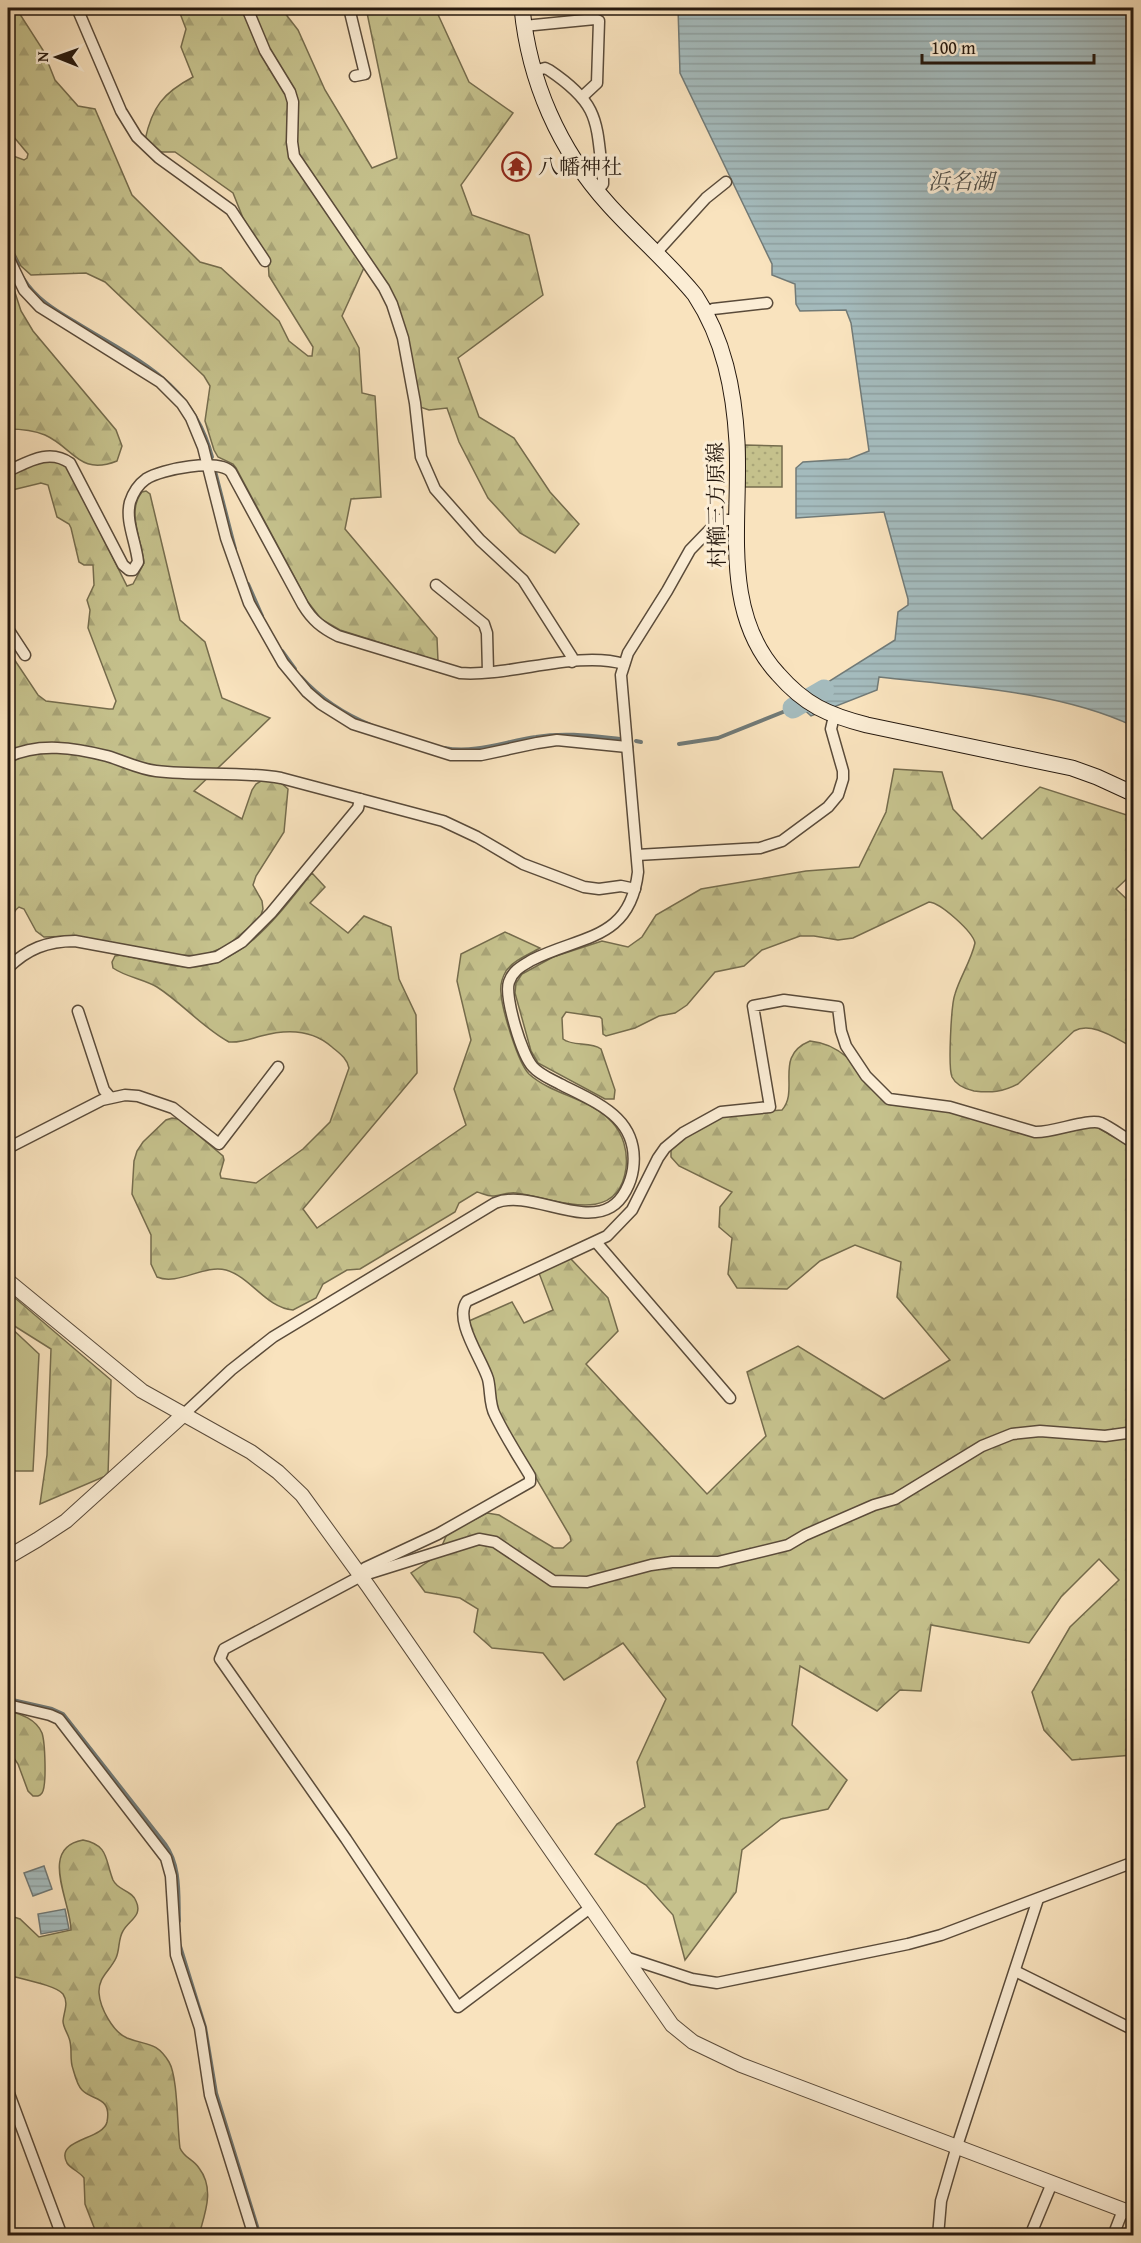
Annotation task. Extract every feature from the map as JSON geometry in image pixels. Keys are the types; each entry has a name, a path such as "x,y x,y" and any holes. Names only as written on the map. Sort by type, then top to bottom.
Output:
{"main road":[{"name":"村櫛三方原線","path":"522,8 534,71 554,124 573,159 597,192 684,282 706,313 724,357 733,400 737,454 738,574 746,622 765,660 805,700 834,716 1072,768 1134,794"}],"street":[{"path":"77,8 122,111 137,137 159,158 231,210 265,261"},
{"path":"247,8 265,51 290,92 293,102 292,149 297,162 384,288 398,321 413,393 421,457 426,473 445,503 522,580 572,657 572,662"},
{"path":"349,8 365,74 355,76"},
{"path":"524,26 595,19 599,21 597,83 583,96"},
{"path":"534,71 545,68 568,83 583,96 593,114 598,134 603,180 597,192"},
{"path":"656,253 706,198 726,182"},
{"path":"8,257 24,290 40,307 147,373 172,393 191,418 198,432 232,560 259,623 294,678 307,692 337,715 371,731 451,755 481,755 557,740 627,747"},
{"path":"706,313 713,309 767,303"},
{"path":"8,471 48,455 70,463 123,565 133,570 138,562 129,511 130,502 139,486 153,475 207,464 223,466 231,472 303,605 317,624 338,636 450,671 468,674 572,662 614,661 624,664"},
{"path":"8,1557 66,1521 244,1359 273,1337 495,1203 515,1200 592,1212 611,1207 624,1193 634,1160 630,1138 618,1118 610,1110 533,1068 524,1053 509,1000 508,987 513,974 522,965 550,951 598,934 609,927 627,909 635,889 638,872 622,687 624,664 690,550 718,520 736,520"},
{"path":"436,585 484,624 487,633 488,672"},
{"path":"8,629 25,655"},
{"path":"637,855 760,848 782,841 828,807 838,795 843,771 831,729 834,716"},
{"path":"8,757 29,749 51,747 106,756 154,771 275,777 449,823 523,864 584,887 599,890 621,886 635,889"},
{"path":"8,968 32,949 50,942 62,941 75,941 189,962 217,957 242,942 278,906 358,808 360,799"},
{"path":"361,1576 365,1568 438,1534 530,1482 530,1476 493,1411 488,1380 465,1324 464,1305 467,1301 596,1242 624,1220 638,1200 658,1158 673,1140 698,1123 721,1112 770,1107 753,1006 776,1001 793,1001 838,1007 841,1031 846,1046 866,1076 889,1099 944,1106 1035,1132 1047,1132 1096,1122 1134,1143"},
{"path":"78,1011 104,1090 110,1097"},
{"path":"8,1148 110,1097 126,1095 138,1096 173,1108 219,1144 278,1068"},
{"path":"611,1207 624,1220"},
{"path":"596,1242 730,1398"},
{"path":"8,1281 142,1391 251,1452 278,1472 309,1504 672,2025 693,2042 741,2065 1128,2212 1113,2235"},
{"path":"590,1908 458,2007 346,1839 220,1659 224,1649 361,1576 479,1539 495,1542 553,1581 587,1582 651,1565 672,1562 718,1562 788,1545 805,1535 874,1505 895,1499 982,1446 1012,1434 1040,1431 1105,1436 1134,1432"},
{"path":"8,1705 59,1719 166,1858 171,1876 176,1954 200,2028 210,2095 254,2235"},
{"path":"625,1958 692,1979 717,1983 908,1944 941,1935 1134,1862"},
{"path":"938,2235 944,2190 957,2146 1038,1899"},
{"path":"1015,1971 1134,2030"},
{"path":"8,2091 62,2235"},
{"path":"1030,2235 1052,2183"}],"green space":[{"path":"8,8 16,8 43,50 55,80 78,106 95,109 132,195 200,262 221,268 279,321 289,341 308,356 312,356 313,347 269,276 268,259 243,218 233,193 175,152 160,152 145,140 151,118 160,102 166,95 193,77 181,47 186,29 178,8 281,8 298,30 325,90 372,168 397,158 366,8 435,8 469,82 513,113 461,185 472,215 529,235 543,295 458,358 479,417 514,438 550,492 579,524 555,553 520,533 488,498 459,442 447,408 429,410 420,407 407,336 368,259 342,316 359,348 362,393 375,396 381,497 351,499 345,529 437,638 438,661 340,630 321,619 308,602 236,468 233,464 218,457 214,450 205,421 210,386 204,376 105,282 86,273 31,275 21,266 8,241 8,154 24,160 28,154 8,130"},
{"path":"8,271 21,311 33,331 116,430 122,446 117,461 104,465 85,463 45,435 26,430 8,429"},
{"path":"745,445 782,446 782,487 745,487"},
{"path":"55,460 67,466 127,586 133,584 144,563 135,517 137,500 142,492 146,491 150,494 180,620 205,642 222,698 270,718 194,791 242,819 256,784 261,781 280,782 288,789 284,832 256,876 253,885 262,901 263,909 260,918 227,946 202,956 175,955 75,936 44,937 36,931 24,909 19,907 13,914 8,946 8,650 38,695 46,701 113,709 116,701 88,628 90,610 87,600 94,585 93,565 84,565 79,562 71,528 69,524 57,517 48,485 41,483 8,491 8,476 42,461"},
{"path":"894,769 942,772 953,809 982,839 1040,787 1133,817 1133,873 1116,889 1133,905 1133,1047 1104,1032 1081,1028 1074,1031 1012,1087 986,1092 974,1091 958,1084 952,1077 951,1071 952,1010 957,988 975,943 969,932 956,919 941,907 929,902 853,938 838,940 800,936 762,950 744,966 715,972 687,1005 675,1013 659,1016 635,1028 606,1036 603,1034 600,1017 566,1012 562,1018 563,1039 601,1049 615,1090 614,1099 605,1099 538,1063 531,1051 515,993 516,983 522,974 553,957 602,941 628,947 642,937 656,915 701,889 806,871 859,867 886,812"},
{"path":"312,873 325,887 310,903 348,933 364,916 391,927 399,979 416,1015 417,1073 303,1209 317,1228 466,1125 454,1089 471,1040 457,981 461,954 505,932 540,948 513,964 506,971 501,990 507,1023 525,1068 538,1081 603,1114 612,1122 622,1137 626,1168 621,1187 611,1198 598,1204 583,1205 516,1193 492,1196 477,1192 459,1203 455,1212 360,1269 347,1270 323,1284 316,1298 293,1310 275,1304 243,1279 226,1270 209,1270 174,1279 157,1277 151,1264 151,1235 132,1194 134,1161 143,1142 166,1120 179,1119 223,1156 221,1178 256,1183 303,1149 330,1122 349,1068 345,1059 324,1041 298,1032 280,1032 229,1042 210,1030 157,987 118,971 113,968 112,962 115,956 121,955 190,967 209,964 227,957 260,934"},
{"path":"810,1041 823,1043 844,1055 854,1063 891,1105 937,1108 1029,1135 1095,1126 1133,1148 1133,1755 1072,1760 1044,1730 1032,1692 1070,1627 1119,1580 1099,1559 1061,1597 1029,1643 931,1625 921,1691 900,1690 877,1711 800,1666 792,1725 847,1780 828,1809 781,1819 742,1850 736,1892 685,1960 673,1915 646,1885 595,1854 617,1824 645,1807 637,1762 666,1699 623,1643 564,1680 543,1653 492,1648 474,1632 478,1609 460,1598 425,1592 411,1573 438,1555 447,1534 487,1513 499,1515 554,1548 563,1548 571,1541 499,1415 469,1321 512,1302 524,1323 553,1310 539,1273 570,1258 608,1298 618,1331 586,1364 707,1494 766,1436 747,1372 798,1346 884,1399 950,1360 897,1297 901,1262 855,1245 820,1261 787,1289 737,1288 728,1274 732,1238 719,1227 720,1207 732,1192 679,1166 671,1157 671,1149 676,1143 715,1119 730,1114 782,1110 789,1093 790,1064 793,1055 799,1047"},
{"path":"8,1292 111,1380 108,1475 40,1504 47,1455 51,1349 8,1322"},
{"path":"8,1325 39,1354 33,1471 8,1471"},
{"path":"8,1711 32,1721 42,1733 45,1773 44,1789 39,1796 33,1796 28,1791 18,1764 8,1749"},
{"path":"83,1840 91,1842 102,1850 115,1884 134,1897 138,1906 137,1914 121,1934 114,1963 102,1978 99,1987 100,1999 108,2019 117,2031 127,2038 155,2047 164,2055 172,2069 176,2090 180,2148 199,2168 207,2184 207,2201 199,2235 97,2235 85,2204 84,2178 67,2163 65,2155 67,2149 73,2144 104,2128 107,2122 107,2108 100,2100 82,2090 76,2080 70,2042 63,2023 66,2004 63,1994 46,1985 8,1975 8,1915 20,1919 39,1937 71,1930 59,1865 62,1853 70,1845"}],"water":[{"name":"浜名湖","path":"678,8 1133,8 1133,726 1104,714 1041,697 975,687 879,677 877,690 811,716 796,702 895,640 898,612 908,605 908,599 884,512 796,518 796,468 803,462 849,459 869,451 851,323 846,310 800,311 796,304 795,284 772,275 772,264 680,73"},
{"path":"44,1866 52,1889 33,1896 24,1873"},
{"path":"65,1909 69,1929 41,1934 38,1914"}],"waterway":[{"path":"8,245 18,265"},
{"path":"23,278 46,303 140,361 176,391 191,409 203,431 212,457"},
{"path":"215,471 235,549"},
{"path":"248,584 262,616"},
{"path":"282,651 295,669"},
{"path":"301,677 333,705 371,725"},
{"path":"793,708 824,690"},
{"path":"679,744 718,738 793,708"},
{"path":"444,748 479,748 557,735 620,739"},
{"path":"636,741 641,742"},
{"path":"8,1699 52,1709 63,1714 165,1844 176,1871 179,1921"},
{"path":"180,1946 205,2027 216,2093 260,2236"}],"place":[{"name":"八幡神社","path":"517,166"}]}
